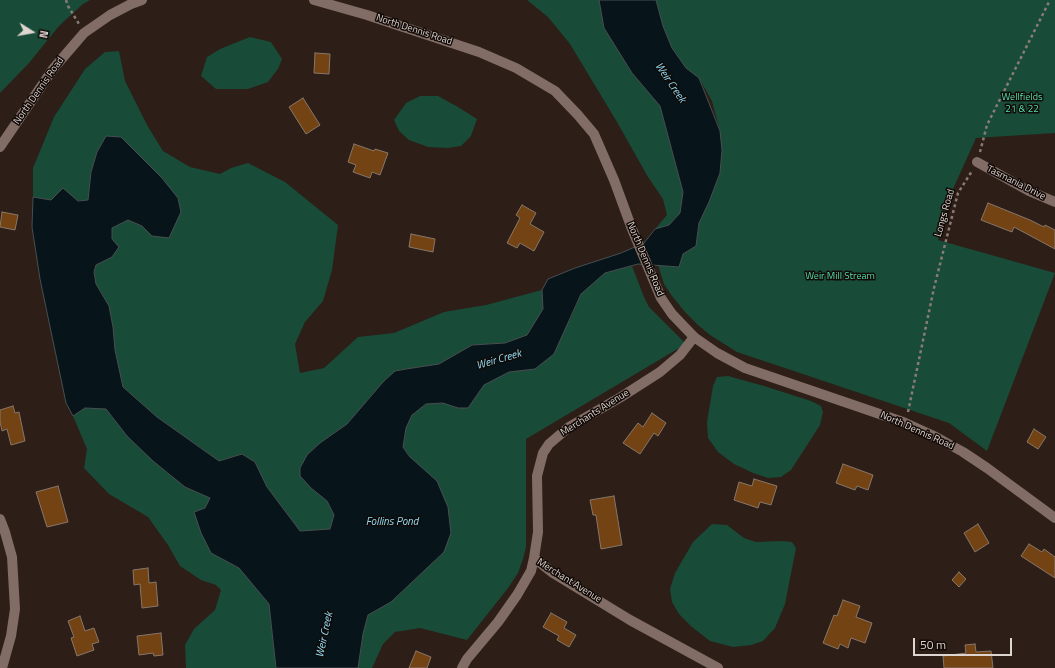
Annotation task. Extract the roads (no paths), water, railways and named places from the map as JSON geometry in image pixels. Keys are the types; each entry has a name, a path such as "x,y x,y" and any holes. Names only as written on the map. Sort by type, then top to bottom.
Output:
{"main road":[{"name":"North Dennis Road","path":"0,147 53,69 84,33 110,15 142,0"},
{"name":"North Dennis Road","path":"319,1 367,15 479,52 516,68 555,91 594,134 614,180 649,273 661,298 680,323 694,337 722,356 745,368 906,424 936,437 963,452 1055,518"},
{"name":"Tasmania Drive","path":"977,162 1029,191 1055,202"},
{"name":"Merchants Avenue","path":"534,558 538,532 537,476 543,453 549,444 569,427 621,397 660,372 680,355 694,337"},
{"path":"0,519 12,557 15,609 11,636 2,668"},
{"name":"Merchant Avenue","path":"462,668 467,659 498,622 517,595 531,571 534,558 553,573 630,620 718,668"}],"water":[{"name":"Follins Pond","path":"599,0 656,0 663,26 672,48 686,68 699,78 720,131 722,150 720,173 699,223 696,246 683,254 679,267 638,264 605,273 581,294 554,354 535,369 509,372 484,385 468,408 458,408 443,403 426,404 412,415 406,428 403,447 409,456 437,481 448,507 451,533 444,552 391,602 368,615 363,634 358,668 276,668 269,604 239,568 211,553 201,533 194,512 205,508 210,498 185,487 153,461 127,436 106,409 85,408 73,416 66,403 40,279 32,227 33,197 51,200 63,188 78,201 88,200 91,172 97,152 106,136 121,137 162,178 178,198 181,212 169,238 152,236 142,226 128,220 112,228 112,239 119,247 112,257 96,265 94,272 96,284 109,306 115,350 123,387 157,417 219,461 242,454 255,462 267,487 300,531 330,529 334,515 327,501 311,488 300,476 300,468 307,455 320,443 347,424 383,382 395,371 439,364 472,345 505,343 527,335 543,309 542,290 548,279 575,268 621,253 644,243 655,229 669,225 680,213 683,192 660,106 632,73 604,28"}],"water label":[{"name":"Weir Creek","path":"670,83"},
{"name":"Weir Creek","path":"499,360"},
{"name":"Weir Creek","path":"325,635"}],"park label":[{"name":"Wellfields 21 & 22","path":"1022,104"},
{"name":"Weir Mill Stream","path":"840,277"}]}
